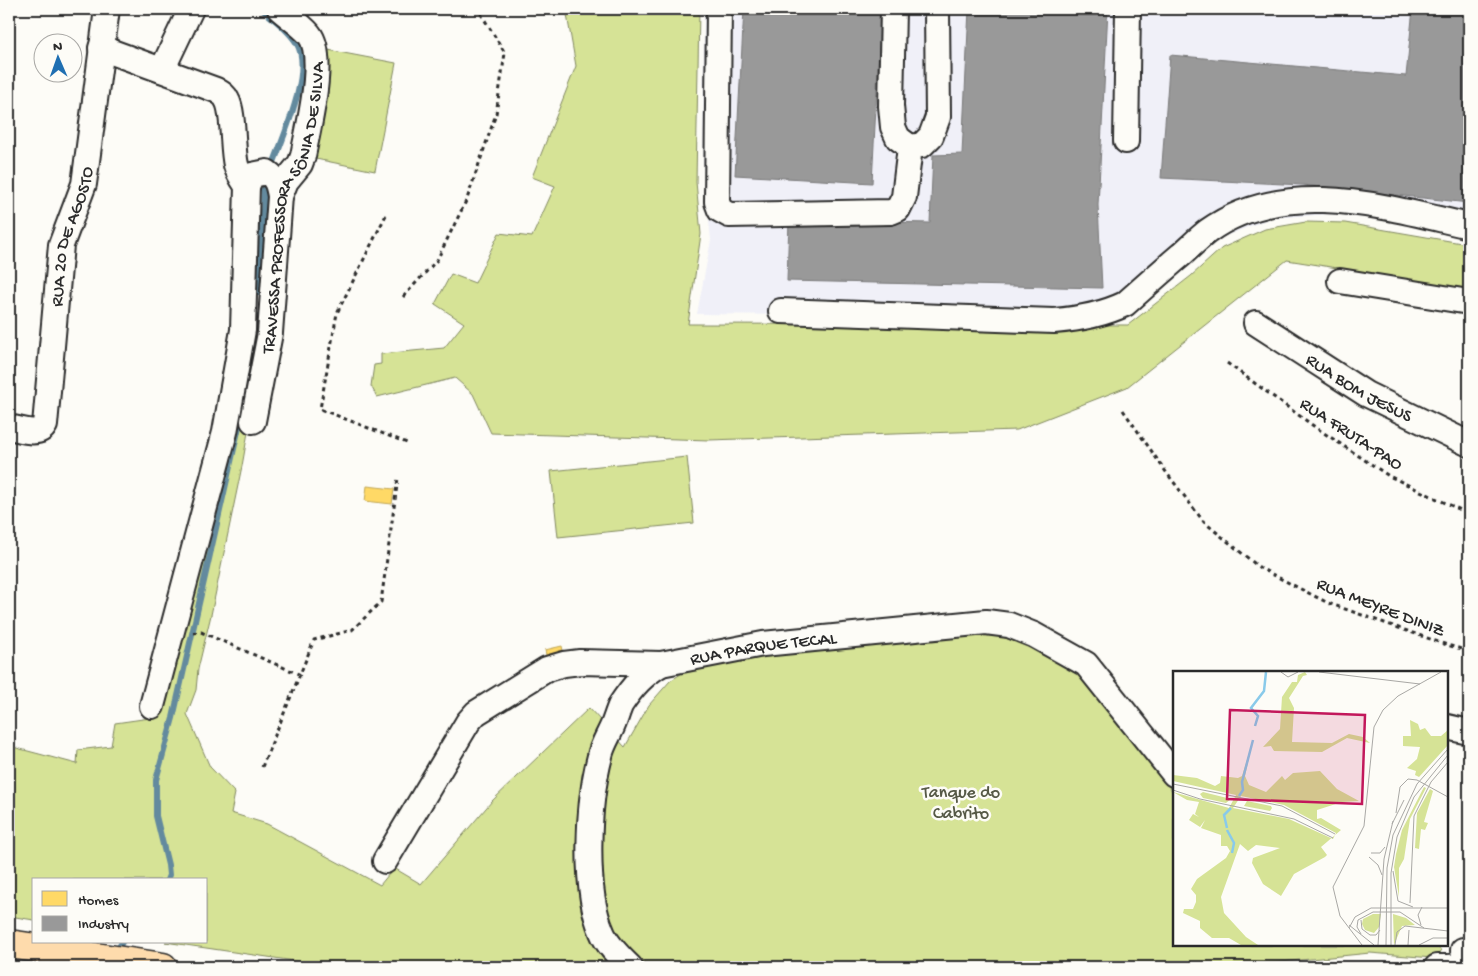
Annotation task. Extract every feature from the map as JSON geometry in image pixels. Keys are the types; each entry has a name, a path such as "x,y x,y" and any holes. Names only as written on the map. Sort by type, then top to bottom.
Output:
{"main road":[{"path":"9,944 163,967"}],"street":[{"name":"RUA 20 DE AGOSTO","path":"9,427 37,432 42,430 45,425 61,245 84,184 107,9"},
{"path":"162,70 191,9"},
{"name":"TRAVESSA PROFESSORA SÔNIA DE SILVA","path":"252,421 270,333 280,196 286,181 300,164 303,156 317,71 315,49 309,34 280,9"},
{"path":"719,9 717,202 720,210 729,215 891,212 898,209 904,197 910,147"},
{"path":"892,9 891,106 893,126 898,138 910,147"},
{"path":"910,147 922,144 931,136 938,117 937,9"},
{"path":"1126,141 1128,9"},
{"path":"101,48 216,90 222,94 228,101 230,109 235,163 247,186"},
{"path":"152,706 225,432 243,330 247,186 252,175 267,172 274,177 278,183 280,196"},
{"path":"781,311 1054,321 1094,316 1125,304 1208,231 1243,212 1276,203 1310,200 1348,201 1469,226"},
{"path":"1340,281 1469,302"},
{"path":"244,305 273,304"},
{"name":"RUA BOM JESUS","path":"1256,323 1366,394 1469,444"},
{"name":"RUA PARQUE TECAL","path":"385,861 468,722 476,713 547,669 580,662 661,664 763,644 986,622 1009,625 1034,635 1086,664 1173,773"},
{"path":"630,967 602,934 593,907 589,880 592,800 600,755 620,706 644,674 661,664"},
{"path":"1448,727 1469,732"},
{"path":"1437,967 1463,964 1466,960 1465,954 1460,947"}],"path":[{"path":"403,297 437,260 466,199 496,114 505,53 478,9"},
{"path":"386,215 337,313 320,409 407,443"},
{"name":"RUA FRUTA-PAO","path":"1227,363 1315,427 1389,476 1469,514"},
{"name":"RUA MEYRE DINIZ","path":"1123,410 1204,522 1260,568 1328,603 1469,651"},
{"path":"262,767 314,640 352,630 381,602 398,478"},
{"path":"201,632 301,675"}],"shaded area":[{"path":"704,9 1469,9 1469,238 1392,220 1332,214 1271,218 1218,239 1124,318 697,314 711,240 703,162"}],"green space":[{"path":"566,9 699,9 696,182 701,234 688,324 1128,325 1191,276 1222,248 1265,229 1306,222 1345,223 1467,244 1469,245 1469,289 1287,260 1127,387 1017,430 709,440 491,433 473,394 455,378 377,397 371,386 374,365 381,364 381,354 444,348 464,323 435,304 451,274 475,283 499,233 532,237 555,186 532,177 576,66"},
{"path":"328,50 396,63 375,171 306,157"},
{"name":"Tanque do Cabrito","path":"259,320 267,325 242,466 198,669 196,690 187,714 210,767 235,793 231,813 267,824 380,885 394,868 421,884 492,801 589,708 625,747 649,705 670,681 687,670 771,652 972,634 1002,637 1037,649 1076,671 1173,792 1173,946 1438,946 1441,951 1439,956 1433,958 1370,953 1261,964 1252,967 336,967 179,944 208,944 208,878 32,878 32,920 9,916 9,746 77,764 78,750 111,746 115,723 157,717 184,618 248,322"},
{"path":"687,457 694,523 558,537 551,471"}],"building: Homes":[{"path":"367,486 394,489 392,504 365,501"},
{"path":"562,646 565,660 548,664 545,650"}],"building: Industry":[{"path":"744,9 881,9 872,183 735,175"},
{"path":"969,9 1108,9 1098,205 1102,288 787,281 789,220 930,223 933,155 962,154"},
{"path":"1413,9 1469,9 1469,203 1303,185 1161,178 1170,55 1406,76"}],"waterway":[{"path":"262,9 290,34 297,44 301,56 299,87 295,104 273,165"},
{"path":"259,293 264,189"},
{"path":"168,878 168,865 156,816 156,780 173,718 238,431 257,317"},
{"path":"115,954 121,944"}]}
